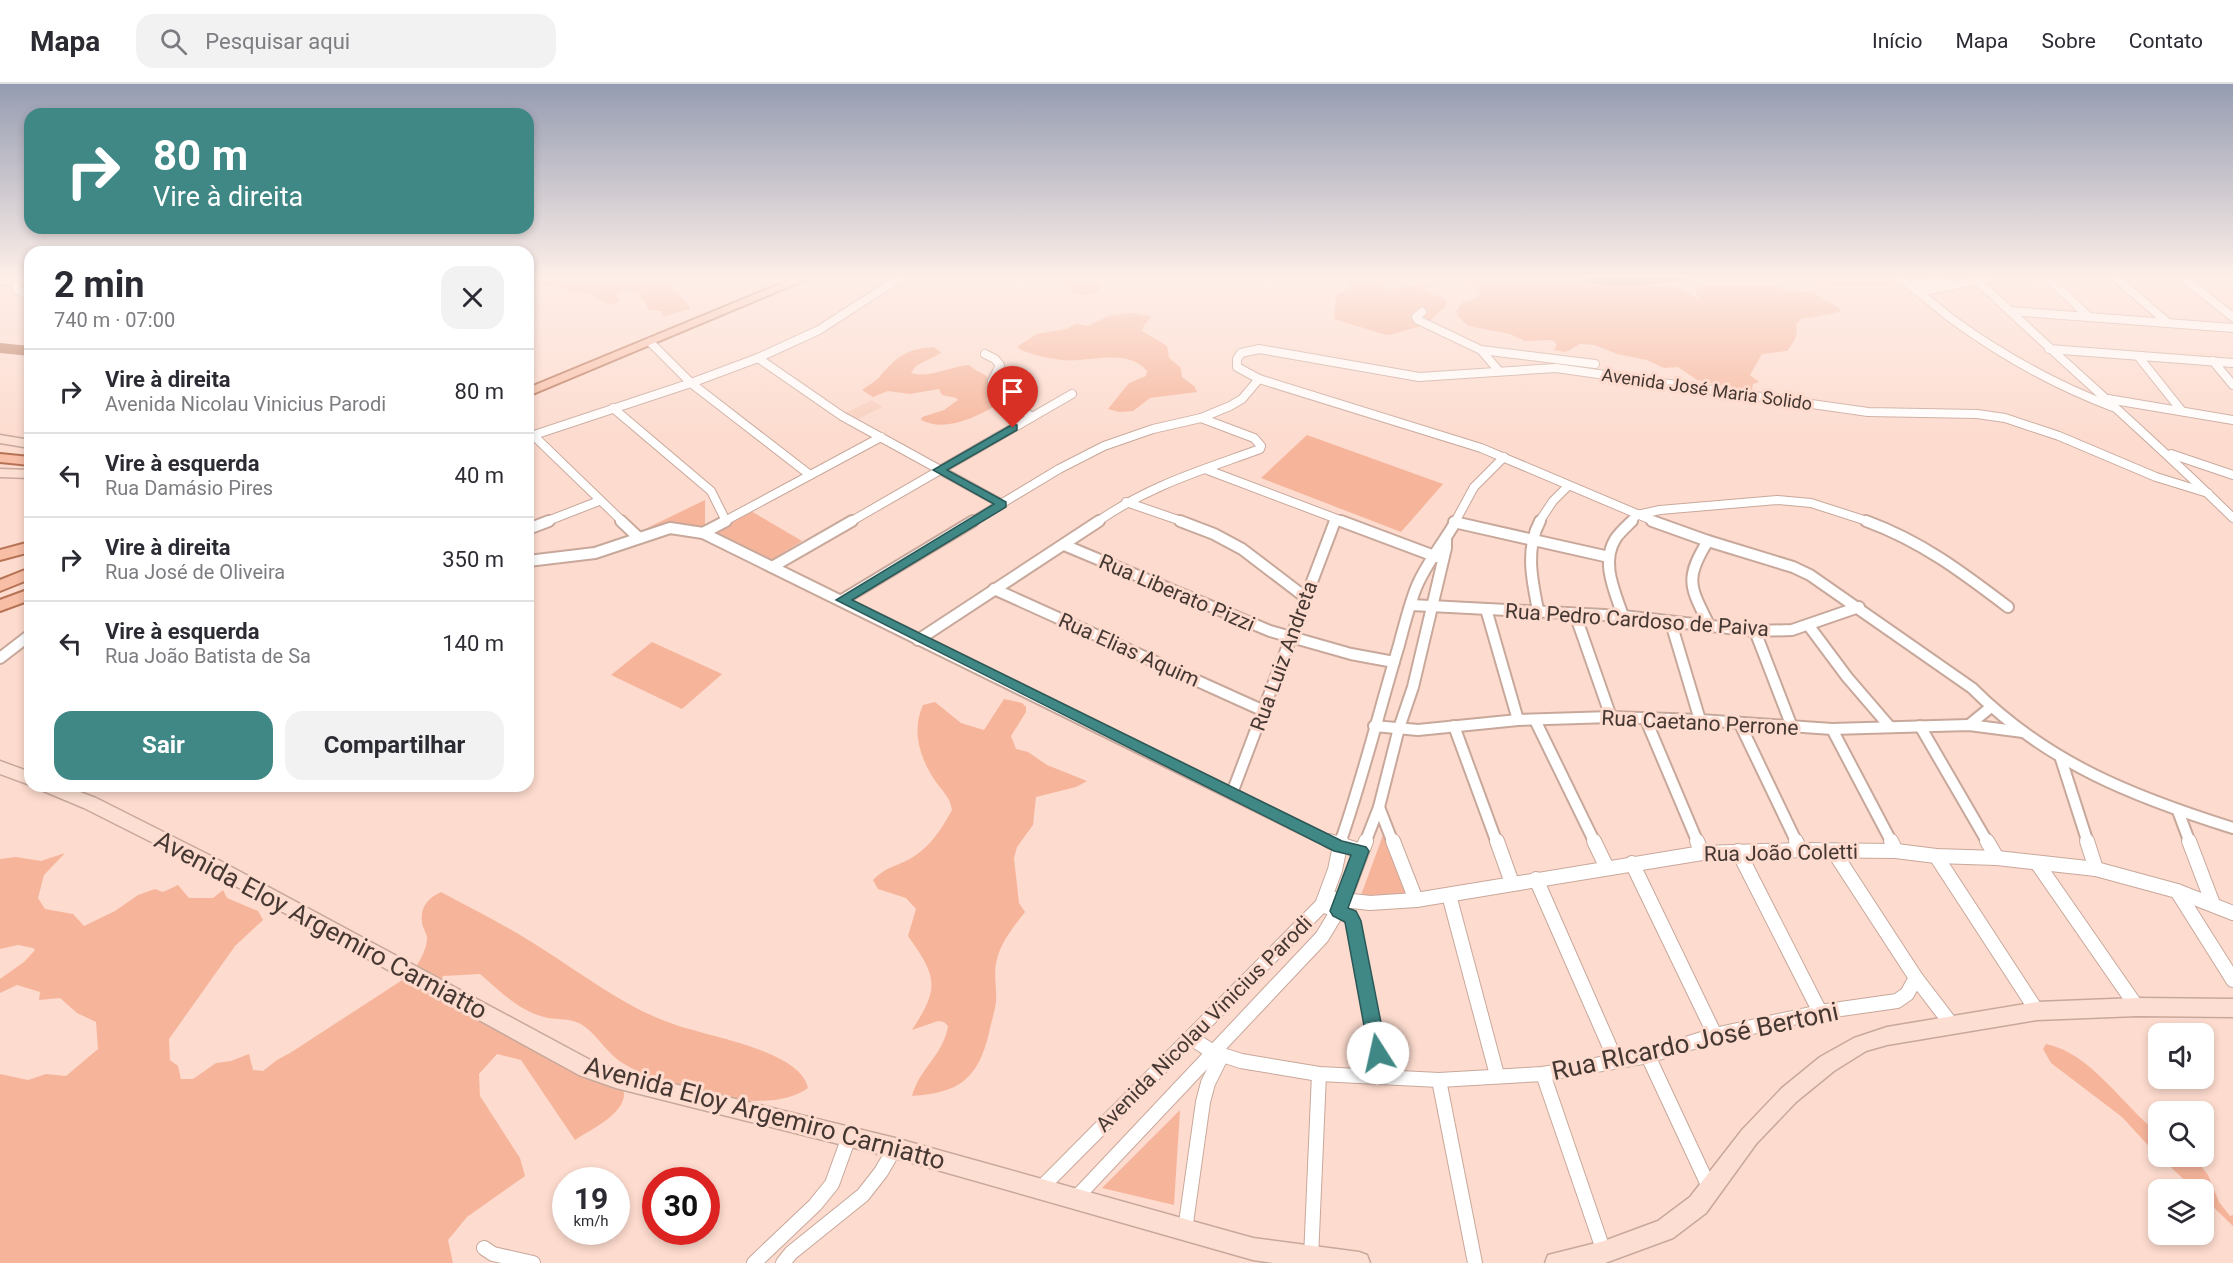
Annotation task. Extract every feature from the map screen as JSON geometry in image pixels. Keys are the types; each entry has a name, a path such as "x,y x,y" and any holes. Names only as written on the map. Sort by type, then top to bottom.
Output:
{"main road":[{"path":"534,383 658,332"},
{"path":"534,390 674,332"},
{"path":"0,458 24,460"},
{"path":"0,555 24,549"},
{"path":"0,585 24,575"},
{"path":"0,606 24,596"}],"street":[{"path":"534,435 691,383 758,358 815,332"},
{"path":"1443,332 1481,350 1595,364"},
{"path":"1970,332 2023,367 2060,387 2119,409"},
{"path":"2031,332 2166,452 2231,515"},
{"path":"650,342 691,383 810,475"},
{"name":"Avenida José Maria Solido","path":"2208,493 2156,477 2059,436 2006,418 1977,414 1868,412 1556,368 1527,367 1445,377 1419,376 1259,349 1241,354 1237,359 1237,367 1241,371 1259,379 1406,423 1504,457 1637,515 1708,542 1793,567 1810,575 1972,688 1991,706 2061,759 2105,781 2178,811 2233,828"},
{"path":"2048,349 2233,363"},
{"path":"1481,350 1498,370"},
{"path":"985,354 997,361 1000,366 992,381 993,388 1032,417"},
{"path":"2139,356 2181,410"},
{"path":"758,358 833,410 1002,504"},
{"path":"2213,361 2233,385"},
{"path":"842,600 1059,469 1104,446 1153,429 1201,418 1242,399 1259,379"},
{"path":"772,567 1072,394"},
{"path":"2108,399 2233,420"},
{"path":"613,408 711,491 726,521"},
{"path":"918,640 1126,502 1155,487 1253,452 1261,446 1254,438 1201,418"},
{"path":"703,533 881,437"},
{"path":"0,439 24,443"},
{"path":"534,439 639,538"},
{"path":"2166,452 2233,475"},
{"name":"Avenida Nicolau Vinicius Parodi","path":"1040,1189 1324,901 1335,870 1339,846 1358,795 1374,726 1416,588 1438,557 1446,537 1474,487 1504,457"},
{"path":"1205,469 1438,557"},
{"path":"0,472 24,474"},
{"path":"1538,610 1530,576 1531,540 1542,513 1568,486"},
{"path":"534,527 599,501"},
{"path":"1623,616 1610,576 1609,557 1615,539 1637,515 1660,510 1754,501 1811,503 1859,517 1916,542 1946,560 2008,607"},
{"path":"1126,502 1227,541 1255,558 1305,597"},
{"name":"Rua Luiz Andreta","path":"1232,793 1336,519"},
{"path":"1454,522 1609,557"},
{"path":"534,560 583,556 608,550 670,528 703,533 1339,846 1361,851"},
{"path":"1708,542 1690,572 1690,585 1710,627"},
{"name":"Rua Liberato Pizzi","path":"1064,545 1253,625 1351,654 1394,662"},
{"name":"Avenida Nicolau Vinicius Parodi","path":"1074,1200 1218,1053 1322,937 1341,906 1379,807 1399,728 1413,687 1432,607 1438,557"},
{"name":"Rua Elias Aquim","path":"994,589 1264,711"},
{"name":"Rua Pedro Cardoso de Paiva","path":"1411,605 1623,616 1755,631 1792,630 1859,607"},
{"path":"1486,609 1518,720"},
{"path":"1575,614 1611,717"},
{"path":"1671,623 1700,720"},
{"path":"1809,626 1847,677 1890,727"},
{"path":"1755,631 1792,727"},
{"path":"0,658 24,640"},
{"path":"1969,724 1991,706"},
{"name":"Rua Caetano Perrone","path":"1374,726 1418,730 1518,720 1611,717 1646,720 1700,720 1832,729 1969,724 2026,733"},
{"path":"1535,720 1607,868"},
{"path":"1646,720 1702,853"},
{"path":"1740,724 1800,850"},
{"path":"1454,726 1512,883"},
{"path":"1920,726 1997,858"},
{"path":"1832,729 1896,851"},
{"path":"2061,759 2096,869"},
{"path":"0,767 24,777"},
{"name":"Avenida Eloy Argemiro Carniatto","path":"62,792 90,803 205,861 586,1068 616,1079 895,1148 1253,1249 1359,1263"},
{"path":"1379,807 1416,900"},
{"path":"2178,811 2213,904"},
{"name":"Rua João Coletti","path":"1324,901 1341,906 1416,900 1702,853 1800,850 1896,851 1935,856 1997,858 2096,869 2176,891 2233,913"},
{"path":"1738,851 1820,1012"},
{"path":"1834,852 1916,978 1952,1025"},
{"path":"1935,856 2037,1011"},
{"path":"2037,863 2137,1007"},
{"path":"1632,864 1715,1035"},
{"path":"1536,879 1616,1061"},
{"path":"2176,891 2233,980"},
{"path":"1449,895 1497,1075"},
{"path":"1341,906 1353,921 1382,1075"},
{"name":"Rua RIcardo José Bertoni","path":"1191,1038 1218,1053 1258,1064 1319,1074 1382,1075 1439,1080 1543,1074 1648,1056 1715,1035 1820,1012 1897,1001 1907,994 1916,978"},
{"path":"1556,1263 1604,1252 1665,1230 1698,1204 1749,1137 1789,1095 1827,1064 1861,1044 1887,1036 2037,1011 2137,1007 2233,1008"},
{"path":"1185,1230 1203,1102 1218,1053"},
{"path":"1648,1056 1710,1189"},
{"path":"1311,1258 1319,1074"},
{"path":"1543,1074 1604,1252"},
{"path":"1439,1080 1475,1263"},
{"path":"753,1263 815,1205 832,1184 849,1137"},
{"path":"783,1263 791,1253 863,1195 881,1173 895,1148"},
{"path":"484,1248 493,1254 533,1263"}],"shaded area":[{"path":"1144,332 1167,346 1169,358 1181,368 1182,377 1194,386 1197,392 1150,398 1133,411 1119,412 1108,409 1129,383 1146,376 1147,371 1124,358 1056,359 1019,349 1018,346 1037,334"},
{"path":"1377,332 1400,332 1390,335"},
{"path":"1500,332 1797,333 1787,351 1762,354 1750,375 1759,382 1753,384 1752,390 1748,391 1697,380 1678,367 1664,368 1647,360 1617,354 1595,345 1580,344 1566,352 1554,350 1557,344 1552,340 1525,341"},
{"path":"934,347 941,353 916,366 911,373 925,374 969,365 986,376 1000,403 972,418 941,425 921,420 922,417 944,410 958,400 942,395 939,389 910,394 888,391 873,397 862,390 904,354 917,349"},
{"path":"872,400 883,407 856,420 844,414"},
{"path":"1307,435 1443,484 1401,532 1261,478"},
{"path":"705,500 705,526 692,530 643,530"},
{"path":"751,511 802,541 767,563 713,538 714,531"},
{"path":"652,642 722,674 682,709 611,675"},
{"path":"1004,699 1022,703 1026,707 1026,712 1011,736 1016,749 1028,752 1047,765 1087,781 1076,787 1036,797 1033,825 1017,847 1014,858 1019,903 1025,912 1008,934 999,953 995,969 995,1009 979,1062 964,1081 954,1087 912,1096 920,1077 937,1054 948,1026 938,1021 912,1030 931,992 929,972 925,962 908,936 916,909 906,898 878,889 873,880 883,871 913,857 925,848 940,830 952,810 948,798 930,773 919,745 919,715 923,705 935,702 961,723 984,730"},
{"path":"1383,835 1407,895 1360,898"},
{"path":"65,853 44,875 38,898 45,909 73,914 84,926 115,911 138,895 155,889 163,892 178,885 189,898 213,898 223,890 227,898 258,911 263,920 235,946 169,1039 170,1060 178,1066 181,1079 193,1079 216,1063 231,1061 249,1054 253,1070 263,1071 410,975 421,959 426,945 427,938 422,922 422,912 429,900 441,892 517,933 606,991 640,1010 676,1025 751,1047 789,1064 802,1075 808,1088 789,1097 767,1101 716,1097 689,1090 664,1082 624,1064 582,1025 572,1021 544,1017 526,1010 480,974 443,976 441,980 603,1076 624,1092 623,1100 614,1114 575,1140 521,1060 497,1054 479,1074 480,1096 520,1158 525,1176 467,1217 448,1240 453,1263 0,1263 0,1074 28,1080 46,1074 66,1076 98,1049 96,1022 77,1013 60,998 39,1000 40,992 17,985 0,993 0,979 24,962 35,950 18,945 0,949 0,859 16,857 41,861"},
{"path":"2046,1044 2062,1049 2092,1069 2148,1125 2148,1145 2122,1117 2051,1063 2043,1049"},
{"path":"1180,1110 1174,1205 1102,1188"},
{"path":"2171,1167 2202,1167 2210,1179 2183,1179"},
{"path":"2214,1190 2219,1202 2230,1216 2233,1215 2233,1226 2214,1208"}],"waterway":[{"path":"0,348 24,350"}],"route":[{"path":"1013,428 938,470 1002,504 842,600 918,640 1339,846 1361,851 1339,911 1350,916 1353,921 1378,1053"}]}
